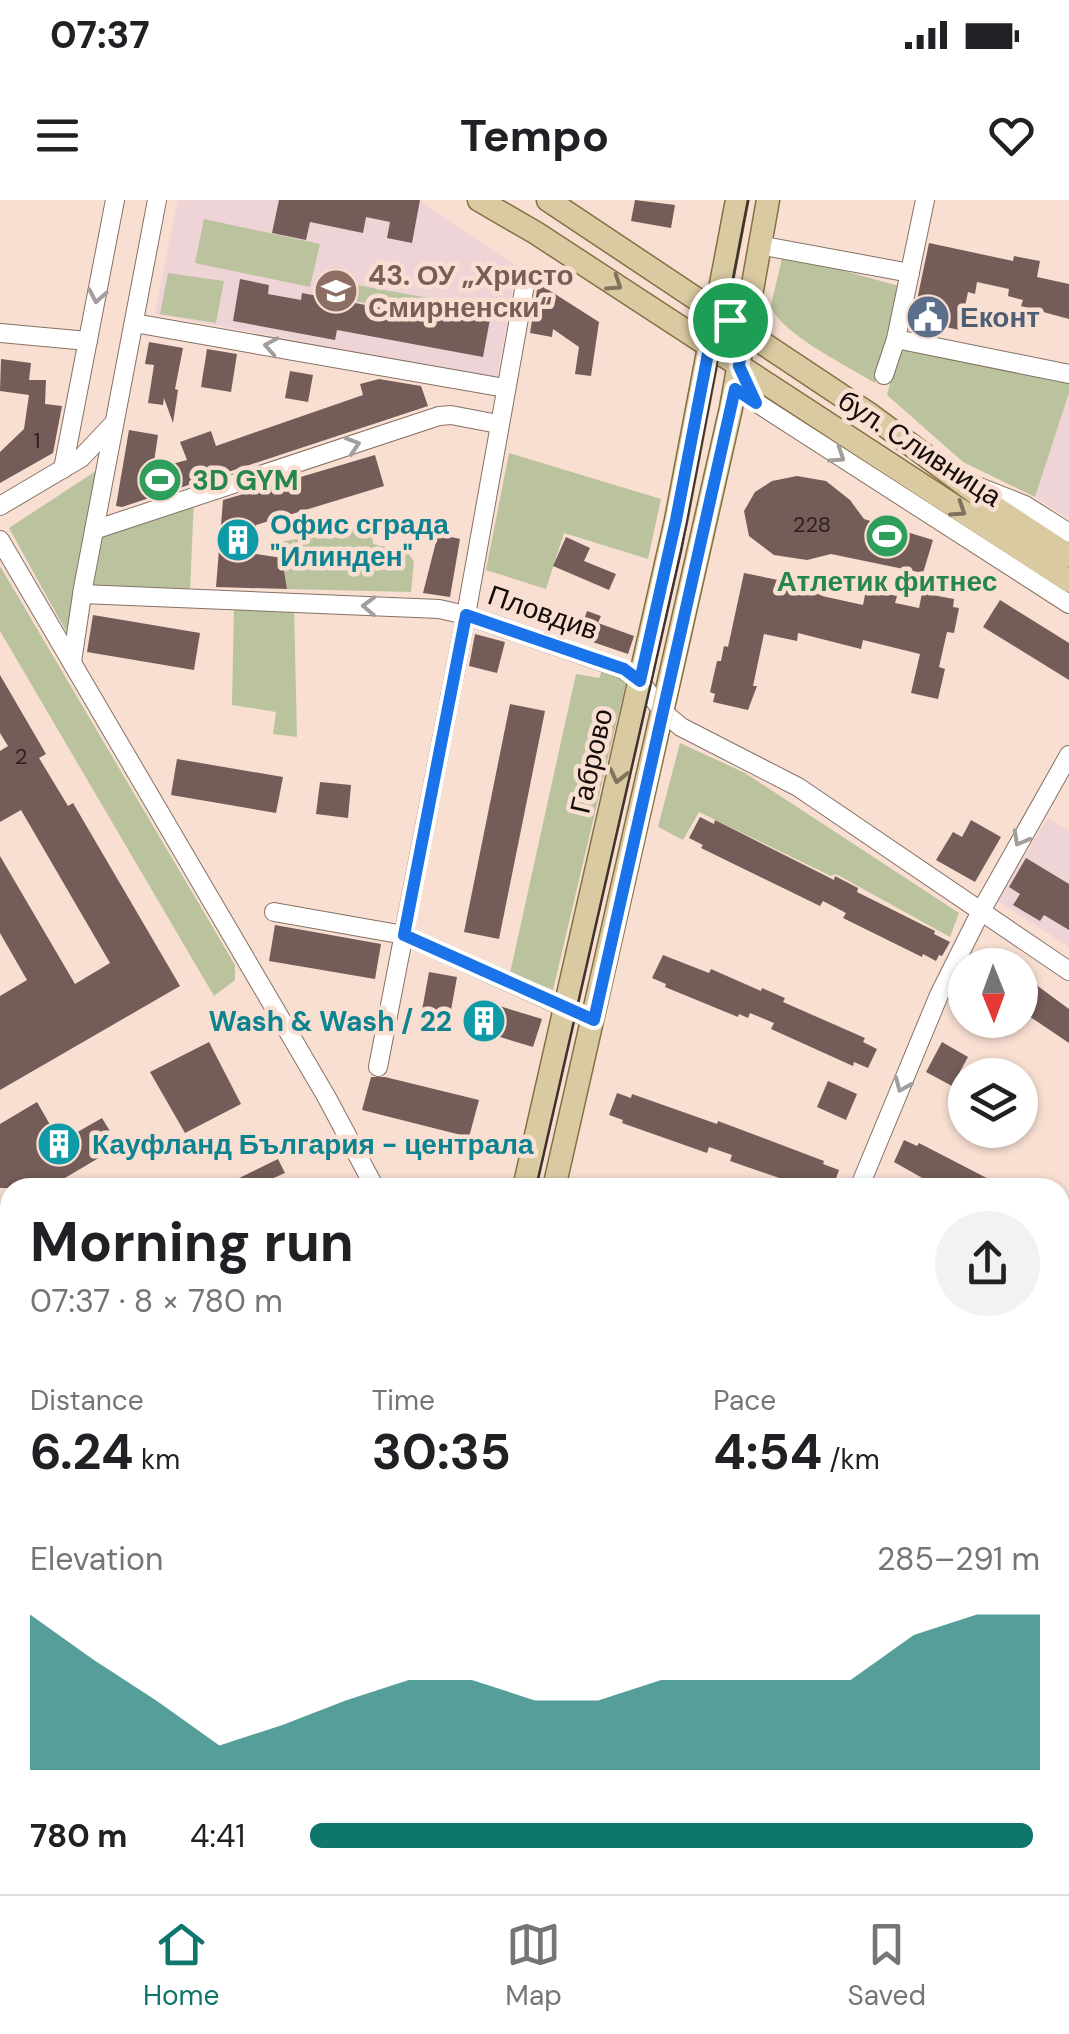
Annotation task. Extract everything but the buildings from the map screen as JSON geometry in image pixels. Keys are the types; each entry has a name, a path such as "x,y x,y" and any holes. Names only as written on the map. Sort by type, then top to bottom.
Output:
{"main road":[{"name":"бул. Сливница","path":"479,200 536,232 710,347 737,377 1069,581"},
{"name":"бул. Сливница","path":"548,200 888,428 1069,556"},
{"name":"Габрово","path":"526,1178 640,681 710,347 736,200"},
{"path":"556,1178 737,377 768,200"}],"street":[{"path":"63,469 115,200"},
{"path":"72,662 157,200"},
{"path":"884,375 896,338 925,200"},
{"path":"759,245 910,273"},
{"path":"378,1067 466,615 526,279"},
{"path":"134,322 505,388"},
{"path":"0,333 88,341"},
{"path":"896,338 1069,374"},
{"name":"бул. Сливница","path":"737,377 756,403 1069,604"},
{"path":"94,530 439,416 498,424"},
{"path":"0,506 95,446 116,419"},
{"name":"бул. Сливница","path":"953,476 1025,505 1069,534"},
{"path":"0,540 326,1096 370,1178"},
{"name":"Пловдив","path":"82,594 439,609 624,669 640,681 663,712 681,727 798,788 1069,971"},
{"path":"863,1178 939,995 981,911 1069,755"},
{"path":"274,912 404,935 594,1020"}],"shaded area":[{"name":"43. ОУ „Христо Смирненски“","path":"178,200 419,200 517,267 497,377 155,314"},
{"path":"1069,393 1069,519 1035,497"},
{"path":"1048,818 1069,831 1069,947 998,901"}],"green space":[{"path":"204,219 320,244 310,287 195,263"},
{"path":"783,254 899,286 875,383 800,337 776,315 771,305"},
{"path":"168,273 224,281 216,323 160,314"},
{"path":"351,284 451,302 449,317 348,300"},
{"path":"899,348 1069,383 1035,497 963,462 887,395"},
{"path":"509,453 661,499 648,559 564,533 546,589 486,570"},
{"path":"99,469 67,633 9,528"},
{"path":"194,497 190,593 90,587 100,535"},
{"path":"372,525 373,544 407,552 414,561 411,592 287,589 280,542"},
{"path":"0,566 235,965 235,980 214,996 0,631"},
{"path":"234,604 294,606 297,737 273,734 276,712 232,705"},
{"path":"603,668 627,676 553,990 510,973 576,674 599,678"},
{"path":"680,743 745,773 959,913 950,937 836,874 831,876 699,812 683,840 658,827"}],"tram line":[{"path":"538,1178 681,551 748,200"}],"place":[{"name":"43. ОУ „Христо Смирненски“","path":"336,291"},
{"name":"Еконт","path":"928,317"},
{"name":"3D GYM","path":"160,480"},
{"name":"Атлетик фитнес","path":"887,536"},
{"name":"Офис сграда \"Илинден\"","path":"238,540"},
{"name":"Wash & Wash / 22","path":"484,1021"},
{"name":"Кауфланд България - централа","path":"59,1144"}],"route":[{"path":"716,312 730,320 744,330 739,366 756,403 735,389 594,1020 404,935 439,752 466,615 624,669 640,681 716,312"}]}
